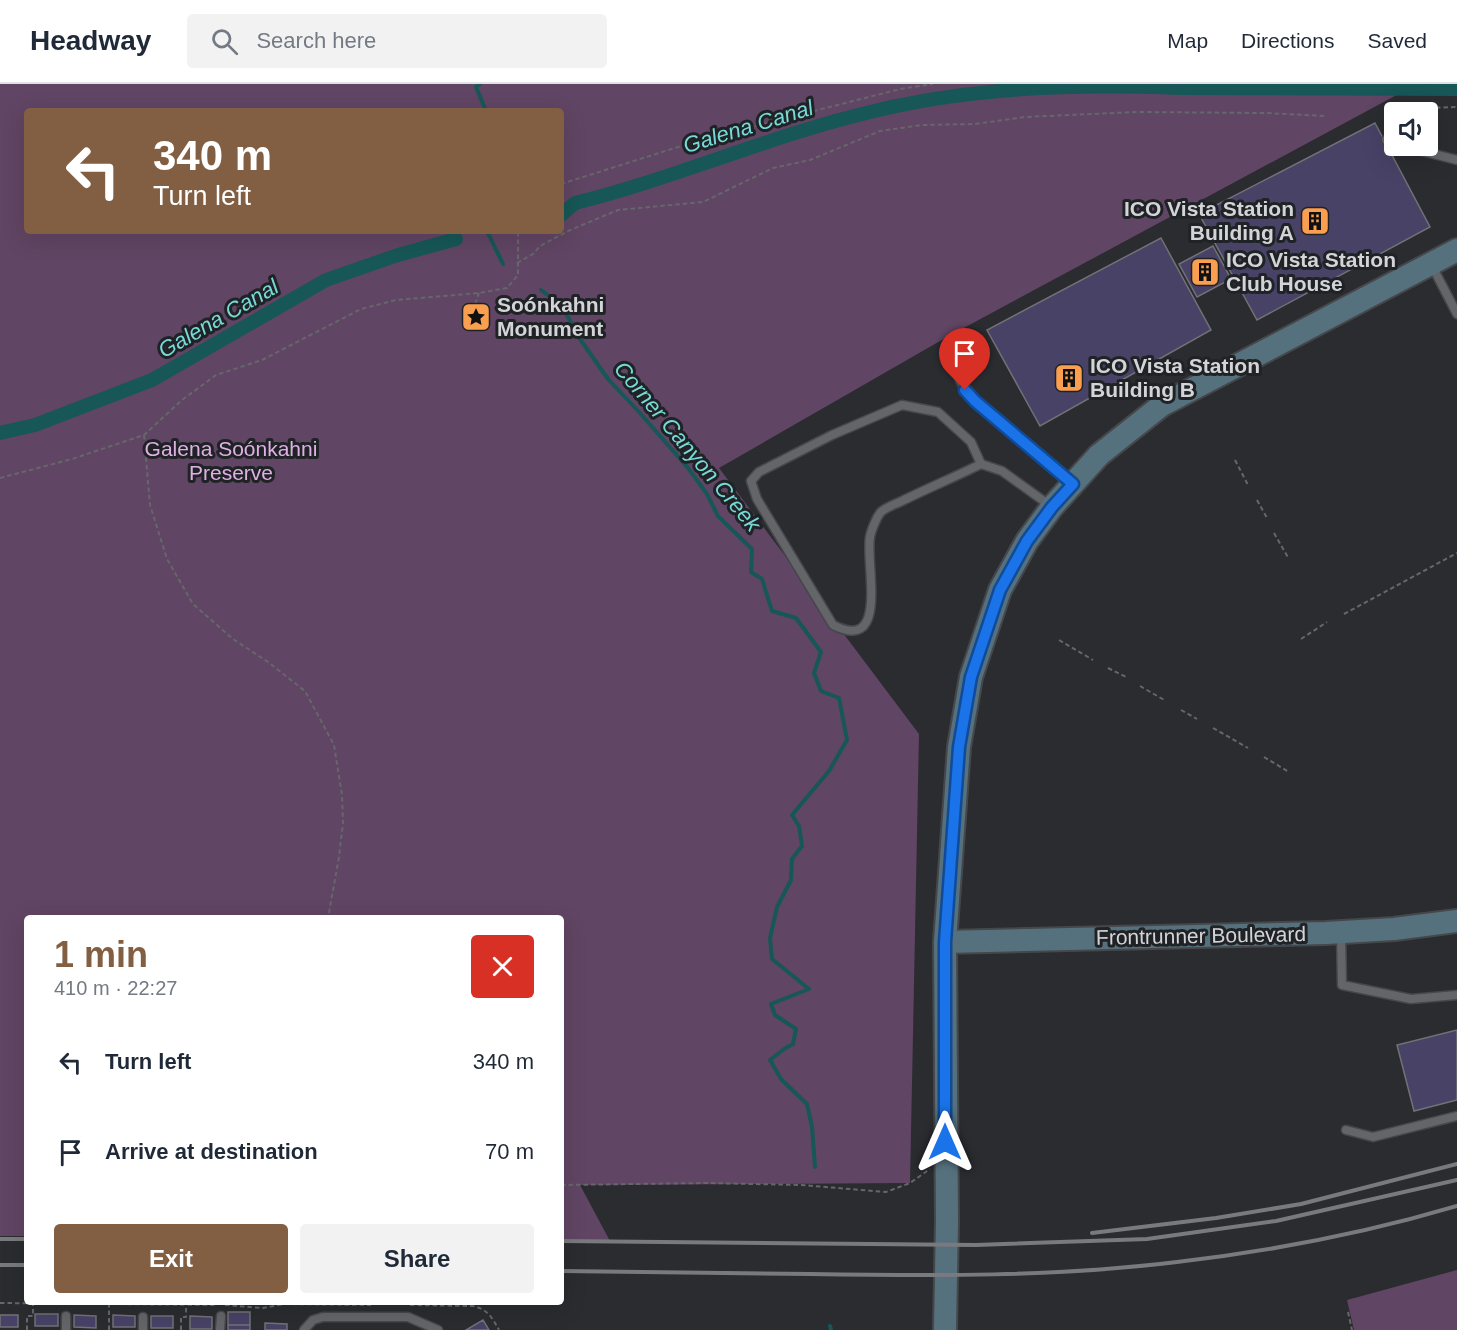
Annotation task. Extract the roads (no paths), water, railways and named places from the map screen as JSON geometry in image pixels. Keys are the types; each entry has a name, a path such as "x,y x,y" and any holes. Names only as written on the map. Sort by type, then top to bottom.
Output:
{"street":[{"path":"945,1330 947,1221 945,942 959,747 971,677 1000,590 1027,541 1052,507 1099,455 1162,405 1457,250"},
{"name":"Frontrunner Boulevard","path":"945,942 1341,932 1394,929 1457,921"}],"lane":[{"path":"1438,155 1457,160"},
{"path":"1431,264 1457,314"},
{"path":"975,343 960,356 958,365 959,380 965,390 1073,484"},
{"path":"981,464 971,442 938,412 902,405 832,435 769,466 751,481 762,507 833,625 843,630 854,631 865,625 872,610 870,536 881,512 981,464 1002,471 1052,507"},
{"path":"1341,932 1342,985 1411,999 1457,995"},
{"path":"1347,1130 1373,1137 1457,1116"},
{"path":"66,1316 66,1330"},
{"path":"220,1330 221,1316"},
{"path":"143,1317 143,1330"},
{"path":"304,1330 313,1320 323,1317 402,1317 438,1330"}],"waterway":[{"name":"Corner Canyon Creek","path":"480,84 476,87 485,108"},
{"name":"Galena Canal","path":"564,212 575,203 826,124 901,105 940,98 1060,87 1457,89"},
{"name":"Corner Canyon Creek","path":"488,234 503,264"},
{"name":"Galena Canal","path":"0,433 35,425 152,380 326,280 398,255 456,239"},
{"name":"Corner Canyon Creek","path":"541,290 562,306 580,339 608,379 688,468 707,494 718,516 752,549 751,572 762,579 772,611 796,618 821,652 814,673 821,691 839,698 847,740 829,771 792,815 799,826 802,846 792,859 791,880 777,907 770,938 772,959 809,989 771,1004 775,1015 796,1029 793,1044 770,1060 781,1079 807,1104 812,1127 815,1167"},
{"name":"Corner Canyon Creek","path":"830,1326 831,1330"}],"railway":[{"path":"1092,1233 1216,1218 1301,1204 1457,1164"},
{"path":"564,1241 976,1245 1147,1239 1276,1221 1457,1180"},
{"path":"564,1271 948,1275 1040,1273 1131,1267 1283,1247 1388,1225 1457,1206"},
{"path":"0,1239 24,1239"},
{"path":"0,1265 24,1265"}],"place":[{"name":"ICO Vista Station Building A","path":"1315,221"},
{"name":"ICO Vista Station Club House","path":"1205,272"},
{"name":"Soónkahni Monument","path":"476,317"},
{"name":"ICO Vista Station Building B","path":"1069,378"}],"park label":[{"name":"Galena Soónkahni Preserve","path":"231,461"}]}
